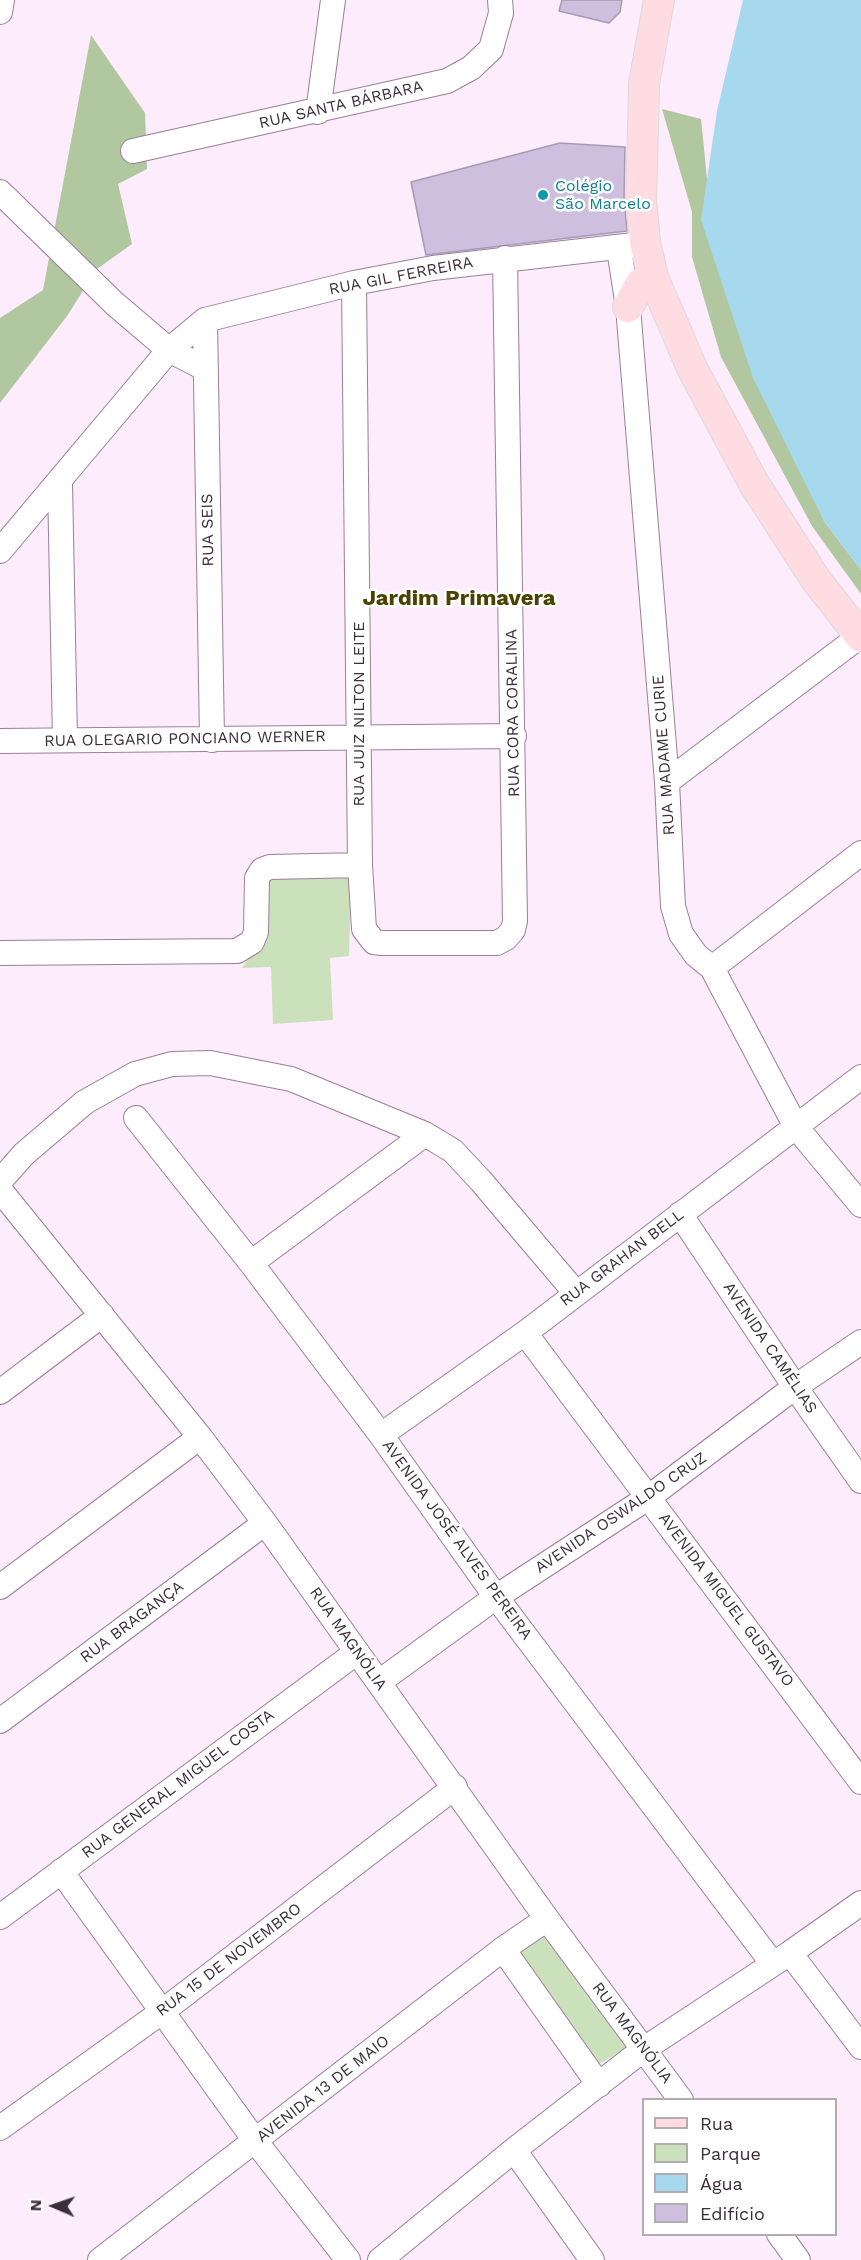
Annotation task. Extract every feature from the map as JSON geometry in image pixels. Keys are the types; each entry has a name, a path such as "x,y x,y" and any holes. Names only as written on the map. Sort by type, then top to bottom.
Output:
{"main road":[{"path":"659,0 644,84 641,199 632,245 653,277 692,368 753,482 816,580 861,637"},
{"path":"628,307 641,284 653,277"}],"street":[{"path":"0,12 2,0"},
{"path":"318,112 333,0"},
{"name":"RUA SANTA BÁRBARA","path":"133,151 318,112 447,81 471,68 490,49 501,13 500,0"},
{"path":"0,192 115,304 170,350 206,369"},
{"name":"RUA GIL FERREIRA","path":"0,551 170,350 205,320 354,283 433,268 632,245"},
{"name":"RUA MADAME CURIE","path":"632,245 628,307 667,782 673,906 681,934 696,955 712,968 796,1127 861,1205"},
{"name":"RUA CORA CORALINA","path":"364,929 374,942 382,943 497,942 506,939 513,930 515,921 505,258"},
{"name":"RUA JUIZ NILTON LEITE","path":"354,283 360,865 364,929"},
{"name":"RUA SEIS","path":"205,320 212,740"},
{"path":"60,482 65,740"},
{"path":"667,782 861,637"},
{"name":"RUA OLEGARIO PONCIANO WERNER","path":"0,741 514,736"},
{"path":"712,968 861,853"},
{"path":"0,952 237,951 252,942 256,932 257,879 262,870 270,867 360,865"},
{"path":"0,1181 24,1154 85,1102 135,1074 172,1064 210,1063 291,1079 425,1134 453,1151 481,1180 575,1292"},
{"name":"RUA GRAHAN BELL","path":"381,1435 525,1333 575,1292 861,1077"},
{"name":"AVENIDA JOSÉ ALVES PEREIRA","path":"136,1118 251,1263 381,1435 496,1597 782,1959 861,2047"},
{"path":"251,1263 425,1134"},
{"name":"RUA MAGNÓLIA","path":"0,1190 200,1437 265,1523 547,1919 680,2098"},
{"name":"AVENIDA CAMÉLIAS","path":"680,1214 795,1387 861,1480"},
{"path":"0,1392 102,1316"},
{"name":"AVENIDA MIGUEL GUSTAVO","path":"525,1333 861,1782"},
{"name":"AVENIDA OSWALDO CRUZ","path":"379,1682 496,1597 649,1497 795,1387 861,1342"},
{"path":"0,1587 200,1437"},
{"name":"RUA BRAGANÇA","path":"0,1720 265,1523"},
{"name":"RUA GENERAL MIGUEL COSTA","path":"0,1917 357,1652"},
{"name":"RUA 15 DE NOVEMBRO","path":"0,2128 163,2011 455,1787"},
{"path":"61,1871 256,2142 348,2260"},
{"path":"380,2260 514,2150 644,2049 782,1959 861,1903"},
{"name":"AVENIDA 13 DE MAIO","path":"100,2260 256,2142 503,1949 547,1919"},
{"path":"503,1949 599,2085"},
{"path":"514,2150 592,2260"},
{"path":"780,2236 798,2260"}],"green space":[{"path":"91,35 145,113 147,169 118,184 132,244 97,269 67,316 0,403 0,318 43,290"},
{"path":"662,109 701,119 710,208 824,521 861,570 861,594 812,526 721,357 692,257 692,212"},
{"path":"271,877 351,878 349,956 330,958 333,1020 273,1024 271,967 242,968 252,952 265,888"},
{"path":"548,1932 632,2045 592,2068 514,1954"}],"water":[{"path":"743,0 861,0 861,570 824,521 753,378 701,220 717,111"}],"building":[{"path":"562,0 622,0 620,12 609,23 559,11"},
{"path":"560,143 625,147 624,199 627,231 426,255 411,182"}],"place":[{"name":"Colégio São Marcelo","path":"543,195"}],"district":[{"name":"Jardim Primavera","path":"459,599"}]}
